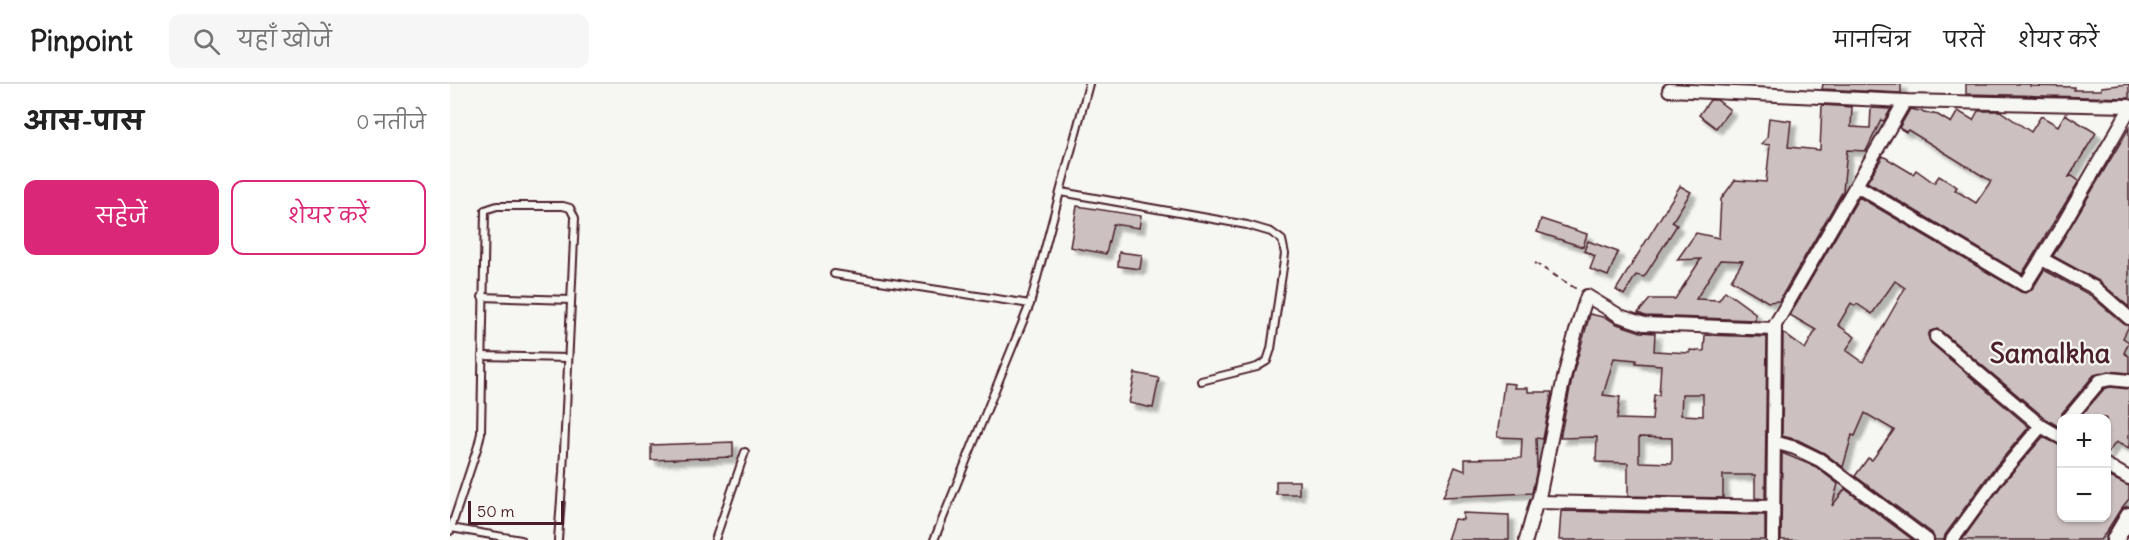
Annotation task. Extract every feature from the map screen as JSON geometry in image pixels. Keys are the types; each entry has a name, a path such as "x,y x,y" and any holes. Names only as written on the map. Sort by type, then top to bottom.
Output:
{"main road":[{"path":"2115,540 2129,516"}],"street":[{"path":"1669,90 2129,108 2042,259 2024,285 1857,186"},
{"path":"1773,540 1775,329 1780,314 1905,101"},
{"path":"2042,259 2095,288 2129,318"},
{"path":"1526,540 1535,505 1538,502 1574,334 1587,296 1620,316 1644,324 1775,329"},
{"path":"1936,337 2041,426 2057,433"},
{"path":"2072,414 2100,381 2110,379 2129,381"},
{"path":"1952,540 1998,477 2041,426"},
{"path":"1774,442 1795,448 1820,460 1927,540"},
{"path":"2111,468 2129,478"},
{"path":"1538,502 1773,507"}],"lane":[{"path":"934,540 1030,304 1089,84"},
{"path":"1061,192 1247,225 1271,232 1282,240 1285,254 1271,349 1267,361 1257,367 1201,381"},
{"path":"521,540 450,530 478,446 480,433 485,210 497,206 563,206 570,208 575,218 558,540"},
{"path":"834,274 1030,304"},
{"path":"482,297 571,300"},
{"path":"482,356 568,358"},
{"path":"715,540 745,452"}],"path":[{"path":"1535,263 1587,296"}],"building":[{"path":"1823,84 1901,84 1901,93 1822,89"},
{"path":"1966,84 2030,84 2030,86 2074,87 2074,90 2101,90 2101,87 2129,84 2129,98 1966,94"},
{"path":"1710,100 1717,100 1730,110 1716,128 1699,115"},
{"path":"1822,105 1852,107 1851,127 1870,128 1871,108 1891,109 1884,121 1881,120 1866,151 1847,150 1843,191 1779,301 1768,302 1731,280 1743,261 1720,260 1696,299 1719,300 1725,291 1755,313 1755,320 1645,316 1638,313 1650,299 1675,299 1701,259 1677,260 1696,233 1719,238 1721,199 1735,180 1766,182 1770,145 1761,144 1767,138 1769,118 1791,121 1788,147 1820,150"},
{"path":"1910,109 1938,115 1951,123 1958,111 1973,120 1978,111 2000,111 2031,132 2041,116 2058,126 2065,114 2096,133 2069,177 2072,176 2079,181 2022,274 1867,182 1883,156 1913,174 1916,170 1934,183 1939,176 1957,187 1955,190 1976,203 1991,181 1908,130 1906,132 1899,128"},
{"path":"2129,128 2129,307 2099,281 2053,256"},
{"path":"1680,186 1691,192 1672,222 1677,225 1644,277 1636,275 1624,295 1616,290"},
{"path":"1859,197 2021,292 2032,290 2044,270 2090,295 2129,326 2123,338 2129,342 2124,353 2129,356 2129,373 2109,371 2094,375 2062,414 2057,414 2057,426 2046,419 1941,331 1937,329 1930,331 1928,336 1931,343 2029,427 1991,472 1945,535 1944,540 1935,540 1932,533 1855,476 1868,458 1872,460 1894,430 1865,413 1855,436 1852,435 1843,467 1824,453 1798,440 1782,436 1783,333 1805,349 1816,330 1790,315","holes":["1895,281 1905,288 1863,362 1846,350 1855,337 1838,325 1851,303 1855,306 1857,304 1872,314"]},
{"path":"1077,206 1141,216 1139,228 1113,224 1106,254 1070,247"},
{"path":"1541,219 1587,234 1583,247 1537,232"},
{"path":"1588,241 1618,252 1608,276 1590,269 1595,256 1584,251"},
{"path":"1119,252 1142,255 1140,269 1118,266"},
{"path":"1590,314 1607,318 1641,332 1655,333 1654,351 1690,353 1690,350 1704,351 1705,335 1767,337 1765,499 1755,498 1755,475 1723,475 1723,498 1628,496 1628,463 1596,462 1597,437 1560,438 1573,374","holes":["1614,358 1661,365 1659,395 1654,395 1652,420 1617,419 1620,397 1603,395","1682,394 1703,394 1703,416 1681,415","1639,437 1672,438 1672,463 1639,462"]},
{"path":"1135,373 1159,378 1153,408 1129,403"},
{"path":"1504,383 1515,384 1514,388 1528,388 1528,392 1552,392 1543,439 1536,438 1537,469 1532,493 1443,497 1455,467 1465,471 1465,459 1521,458 1522,438 1497,437"},
{"path":"2110,387 2129,389 2129,449 2116,442 2111,449 2111,414 2082,414 2104,389"},
{"path":"2043,437 2057,444 2057,522 2111,522 2111,477 2129,486 2129,499 2100,540 1962,540 2004,482"},
{"path":"733,442 733,457 651,460 651,445"},
{"path":"1782,453 1816,467 1838,484 1832,506 1845,489 1913,540 1781,540"},
{"path":"1276,481 1299,481 1299,494 1276,494"},
{"path":"1561,511 1765,515 1765,540 1559,540"},
{"path":"1463,513 1509,515 1509,540 1447,540 1454,519 1463,520"}],"district":[{"name":"Samalkha","path":"2050,354"}]}
